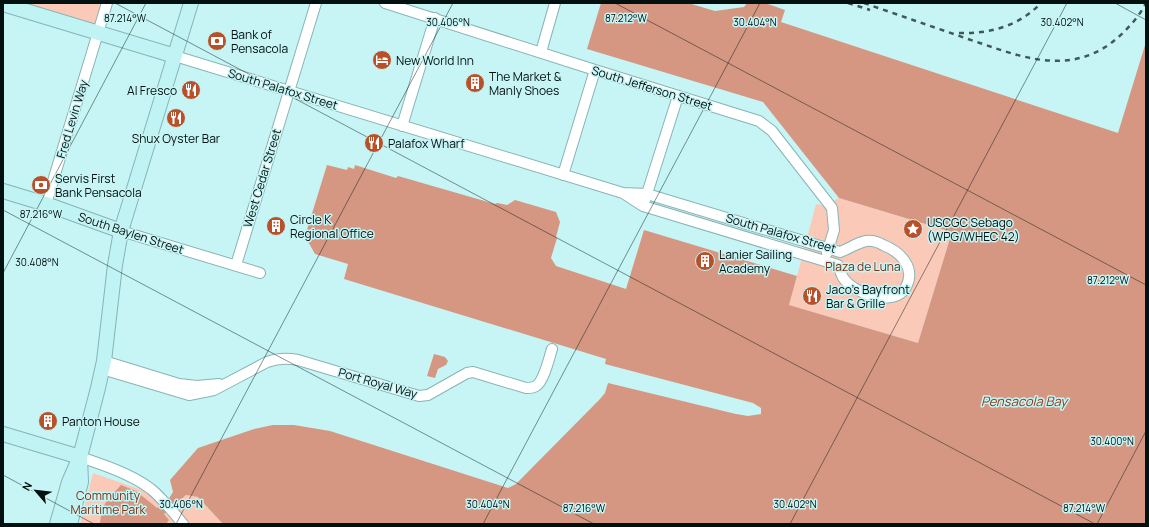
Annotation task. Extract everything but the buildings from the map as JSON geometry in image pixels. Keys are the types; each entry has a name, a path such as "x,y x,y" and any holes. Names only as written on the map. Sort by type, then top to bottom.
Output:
{"main road":[{"path":"57,524 69,482 80,457 103,365 121,231 191,3"},
{"name":"South Palafox Street","path":"3,4 175,56"},
{"name":"South Baylen Street","path":"3,191 46,204 121,231"},
{"path":"3,434 80,457"},
{"path":"70,524 81,482 80,457"}],"street":[{"name":"Fred Levin Way","path":"46,204 107,3"},
{"name":"West Cedar Street","path":"236,266 316,3"},
{"name":"South Jefferson Street","path":"385,3 759,121 772,131 832,208 834,230 825,261"},
{"path":"541,52 555,3"},
{"path":"402,126 435,18"},
{"name":"South Palafox Street","path":"175,56 623,192 647,194 840,252 856,244 867,241 876,242 888,246 899,254 908,266 910,276 906,287 898,294 882,297 867,295 844,279 838,265 643,206 623,192"},
{"path":"563,174 594,70"},
{"path":"643,206 678,96"},
{"name":"South Baylen Street","path":"121,231 260,273"},
{"name":"Port Royal Way","path":"103,365 174,386 208,392 268,362 288,358 419,396 428,395 467,373 473,372 526,388 532,388 542,379 552,349"},
{"path":"80,457 106,465 152,490 181,522"}],"green space":[{"path":"3,3 107,3 97,33"},
{"name":"Plaza de Luna","path":"839,198 952,232 918,343 789,305 816,204 824,206"},
{"name":"Community Maritime Park","path":"93,473 176,502 186,495 198,497 223,524 80,524"}],"water":[{"name":"Pensacola Bay","path":"601,3 688,3 715,11 744,7 747,3 765,3 785,10 781,22 1118,133 1146,42 1146,524 223,524 198,497 186,495 164,514 169,520 166,524 100,524 102,511 106,502 121,485 136,491 157,508 168,500 173,492 170,480 198,448 254,429 273,425 294,425 330,431 508,488 516,484 600,399 605,393 608,383 736,414 748,416 761,414 761,408 753,403 605,364 606,359 344,279 348,264 315,254 305,236 327,165 347,170 348,167 354,169 355,165 396,178 398,176 495,204 507,205 515,200 556,212 560,222 551,258 556,266 626,289 644,230 797,276 789,305 918,343 952,232 839,198 763,102 587,49"},
{"path":"434,354 445,357 448,361 446,365 438,369 435,378 427,376"}],"railway":[{"path":"848,3 870,10"},
{"path":"864,3 1020,56 1056,61 1074,59 1092,54 1110,44 1139,15 1146,3"},
{"path":"959,33 982,32 1014,23 1023,18 1041,3"}],"place":[{"name":"Bank of Pensacola","path":"217,41"},
{"name":"New World Inn","path":"382,60"},
{"name":"The Market & Manly Shoes","path":"475,83"},
{"name":"Al Fresco","path":"191,90"},
{"name":"Shux Oyster Bar","path":"176,118"},
{"name":"Palafox Wharf","path":"374,143"},
{"name":"Servis First Bank Pensacola","path":"41,185"},
{"name":"Circle K Regional Office","path":"276,226"},
{"name":"USCGC Sebago (WPG/WHEC 42)","path":"913,229"},
{"name":"Lanier Sailing Academy","path":"705,261"},
{"name":"Jaco's Bayfront Bar & Grille","path":"812,296"},
{"name":"Panton House","path":"48,421"}]}
